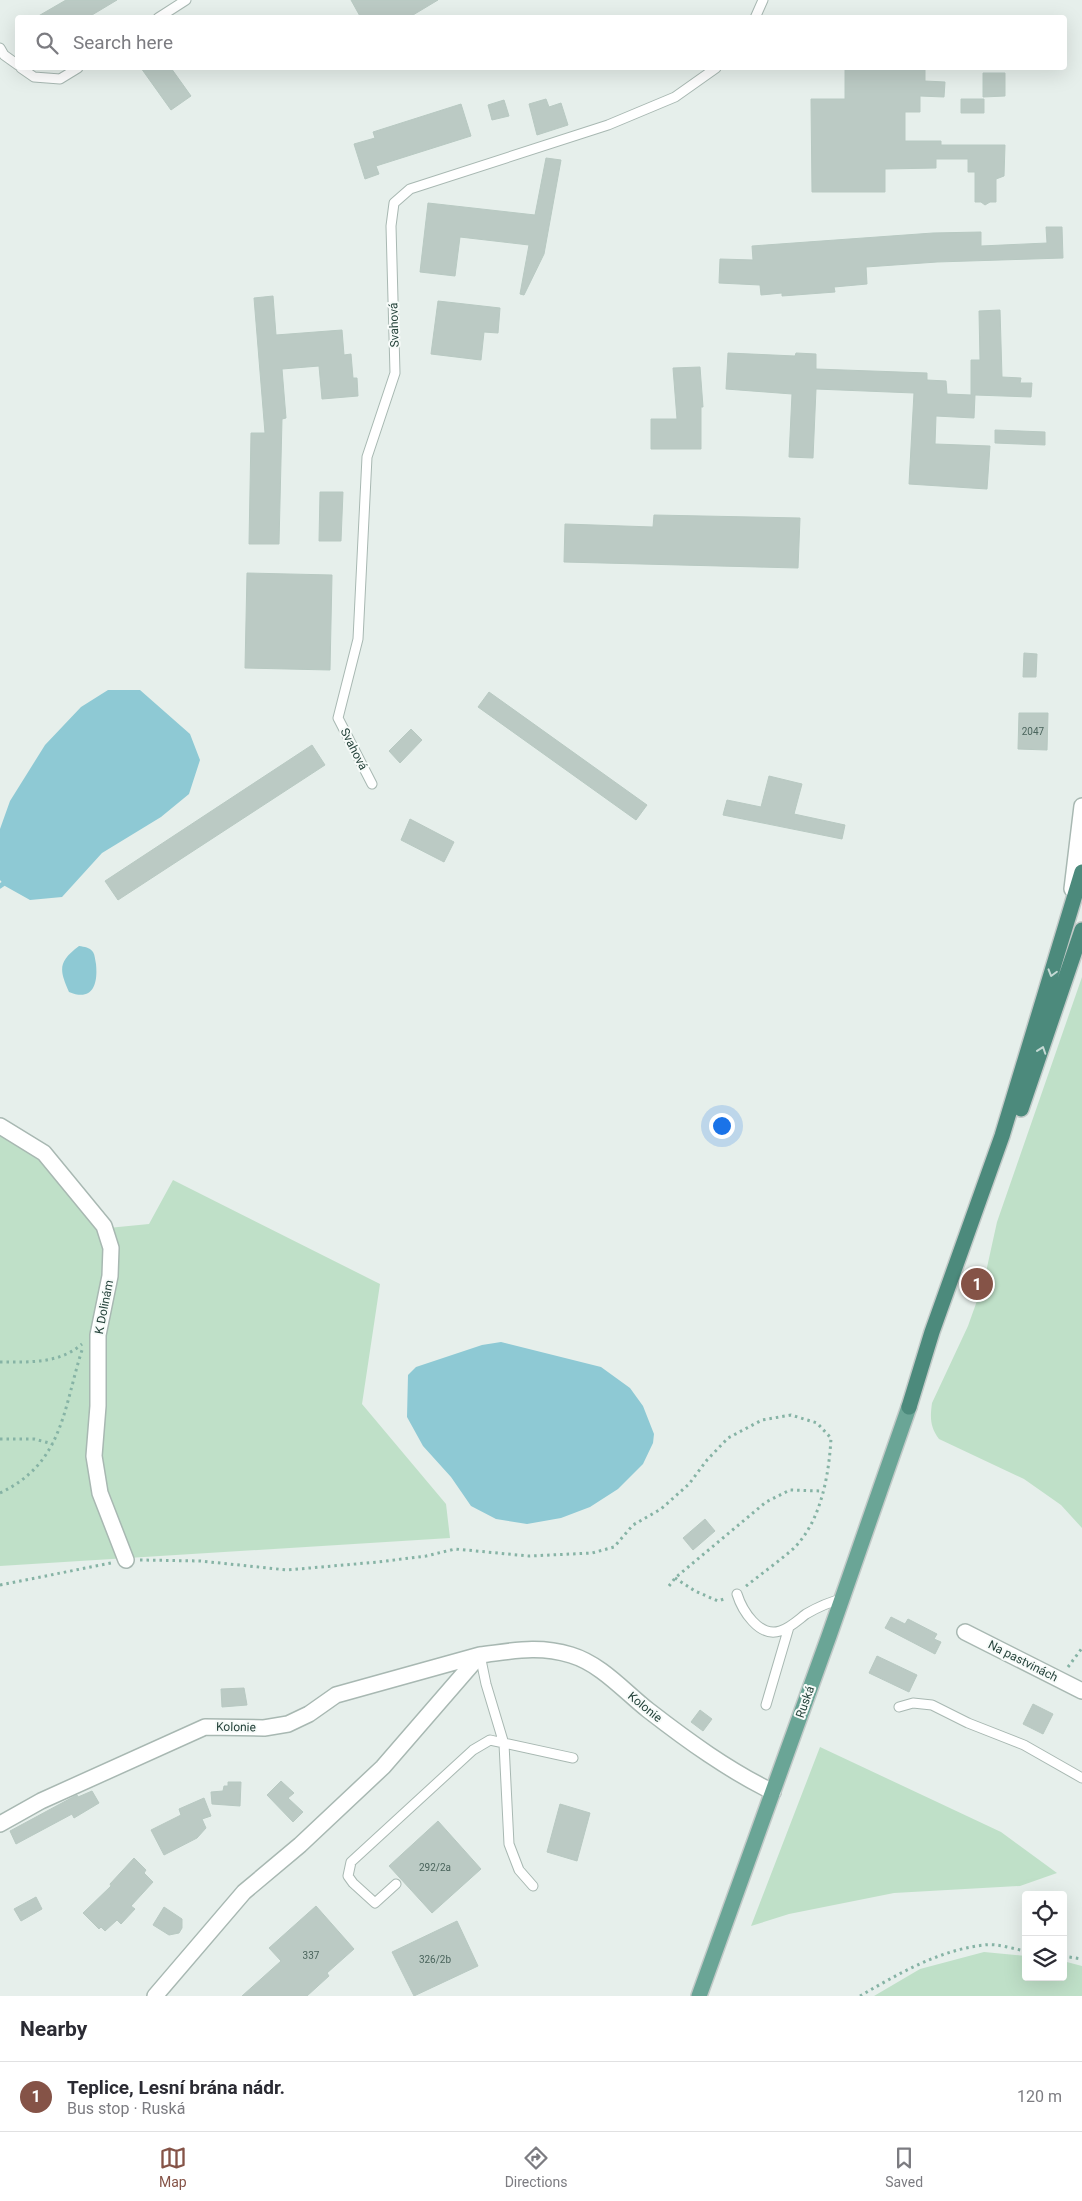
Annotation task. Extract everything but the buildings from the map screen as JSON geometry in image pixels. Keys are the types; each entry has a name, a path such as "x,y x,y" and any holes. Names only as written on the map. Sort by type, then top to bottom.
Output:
{"highway":[{"path":"909,1407 932,1332 1002,1136 1082,872"},
{"path":"909,1407 941,1335 1082,930"}],"main road":[{"name":"Ruská","path":"699,1996 909,1407"}],"street":[{"path":"1066,926 1077,857 1082,806"},
{"name":"K Dolinám","path":"0,1126 44,1153 104,1226 111,1248 110,1276 98,1335 98,1406 94,1456 100,1493 126,1560"},
{"name":"Na pastvinách","path":"965,1632 1082,1691"},
{"name":"Kolonie","path":"0,1824 41,1802 205,1726 264,1728 288,1724 309,1714 336,1695 480,1655 533,1648 572,1655 600,1669 686,1739 745,1778 773,1792"},
{"path":"155,1996 244,1892 300,1845 383,1767 480,1655"}],"lane":[{"path":"163,15 186,0"},
{"path":"756,15 763,0"},
{"path":"0,48 4,55 15,63"},
{"path":"24,70 34,77 60,79 75,70"},
{"name":"Svahová","path":"372,784 338,718 358,639 367,457 395,373 391,226 394,202 410,189 608,125 674,97 713,70"},
{"path":"737,1594 743,1610 752,1621 771,1631 777,1632 789,1627 818,1607 842,1599"},
{"path":"766,1705 789,1627"},
{"path":"480,1655 486,1684 504,1744 509,1844 519,1870 533,1886"},
{"path":"899,1707 913,1703 932,1705 968,1723 1024,1745 1082,1778"},
{"path":"396,1884 375,1903 348,1876 352,1862 473,1750 490,1740 573,1758"}],"path":[{"path":"0,1362 58,1359 72,1353 84,1342"},
{"path":"0,1494 14,1487 35,1470 53,1444 77,1367"},
{"path":"0,1585 126,1560 183,1560 287,1570 378,1562 426,1556 455,1549 529,1556 592,1553 614,1548 633,1525 661,1509 689,1484 707,1460 728,1438 762,1420 791,1415 817,1423 831,1438 830,1455 818,1508 807,1532 794,1548 737,1594 718,1601 695,1591 674,1578"},
{"path":"0,1439 34,1439 53,1444"},
{"path":"669,1586 674,1578 766,1502 790,1490 822,1491"},
{"path":"1058,1679 1082,1648"},
{"path":"860,1996 908,1968 942,1955 985,1944 1022,1950"},
{"path":"1067,1957 1082,1959"}],"green space":[{"path":"1082,977 1082,1528 1061,1505 1024,1479 939,1439 932,1426 931,1418 932,1403 968,1326 984,1281 997,1222"},
{"path":"0,1135 38,1158 98,1229 149,1224 173,1180 380,1284 362,1404 446,1504 450,1538 0,1566"},
{"path":"820,1747 1001,1832 1057,1873 1020,1886 894,1893 789,1914 751,1926"},
{"path":"984,1952 1022,1956 1022,1981 1067,1981 1067,1962 1082,1966 1082,1996 874,1996 920,1969"}],"water":[{"path":"108,690 140,690 190,734 200,760 189,794 161,817 102,853 62,897 30,900 5,886 0,880 0,829 10,801 45,745 81,707"},
{"path":"79,946 93,952 96,964 95,984 89,993 84,995 69,992 62,972 62,966 67,957"},
{"path":"501,1342 601,1367 630,1388 643,1406 654,1434 653,1443 643,1464 618,1489 590,1507 561,1518 527,1524 496,1519 471,1506 451,1477 423,1446 407,1417 408,1375 416,1367 482,1345"}],"place":[{"name":"Teplice, Lesní brána nádr.","path":"977,1284"}]}
